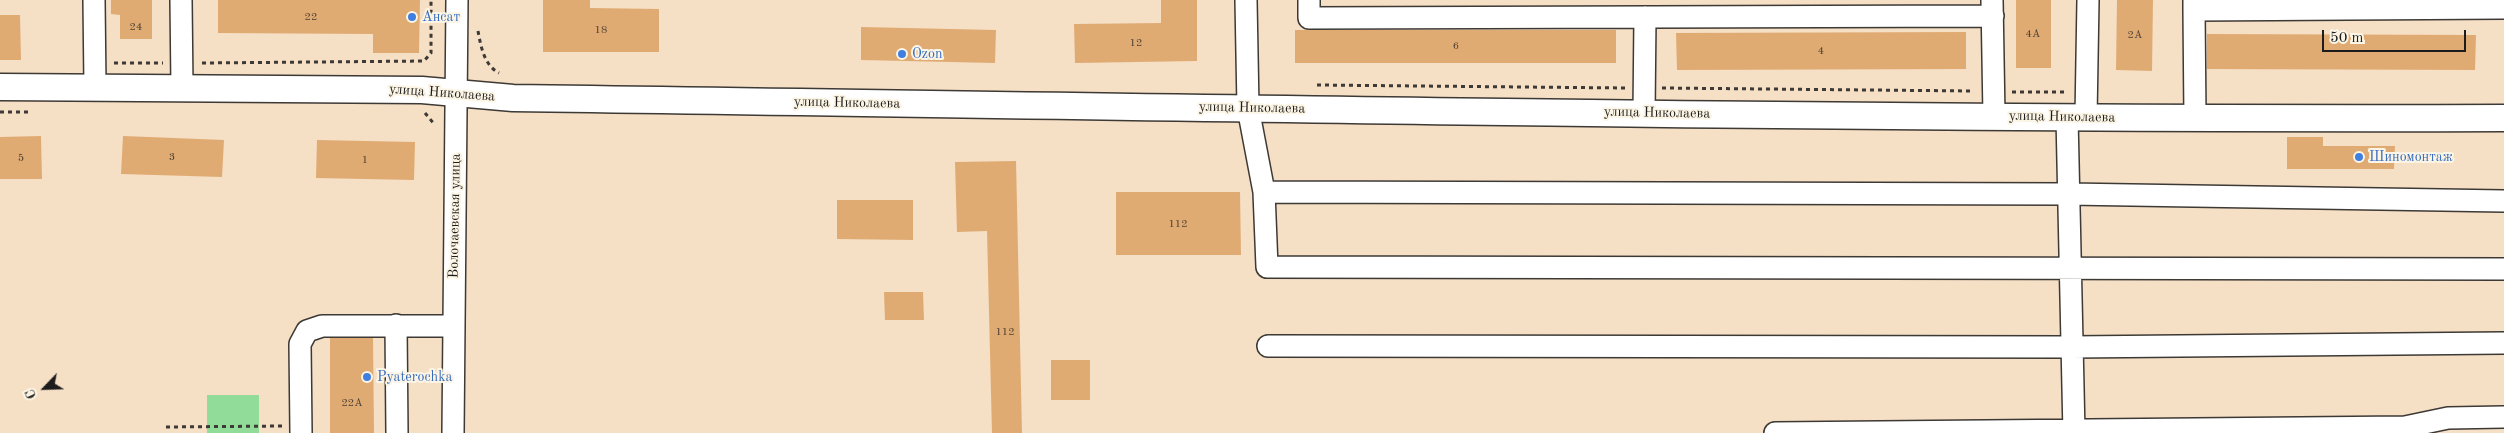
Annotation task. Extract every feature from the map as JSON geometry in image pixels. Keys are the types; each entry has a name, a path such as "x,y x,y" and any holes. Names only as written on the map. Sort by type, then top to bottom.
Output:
{"main road":[{"name":"улица Николаева","path":"0,87 94,75 181,75 422,90 513,98 1248,108 1645,100 1993,104 2195,119 2504,118"}],"street":[{"path":"94,0 94,75"},
{"path":"181,0 181,75"},
{"name":"Волочаевская улица","path":"453,433 457,0"},
{"path":"1246,0 1248,108 1264,192 1267,267 2504,269"},
{"path":"1309,0 1309,18 1645,17 1992,8 1993,104"},
{"path":"2074,432 2069,194 2080,109 2088,0"},
{"path":"2195,119 2194,5 2504,8"},
{"path":"1645,17 1645,100"},
{"path":"1264,192 2069,194 2504,201"},
{"path":"396,325 397,433"},
{"path":"301,430 300,344 307,331 322,326 454,326"},
{"path":"1268,346 2072,347 2504,343"},
{"path":"1774,433 2074,432 2405,427 2448,418 2504,417"}],"path":[{"path":"94,75 181,75 424,61 431,54 431,0"},
{"path":"478,26 482,52 493,70 505,76"},
{"path":"1307,85 1645,100 1993,104 2080,109"},
{"path":"0,112 38,112"},
{"path":"420,112 426,113 432,118 436,125 436,134"},
{"path":"166,427 301,430"}],"green space":[{"path":"207,395 259,395 259,433 207,433"}],"building":[{"path":"111,0 152,0 152,39 120,39 120,15 111,14"},
{"path":"218,0 420,0 419,53 373,53 373,34 218,33"},
{"path":"543,0 590,0 590,8 659,9 659,52 543,52"},
{"path":"1161,0 1197,0 1197,61 1075,63 1074,24 1161,23"},
{"path":"2016,0 2051,0 2051,68 2016,68"},
{"path":"2117,0 2153,0 2152,71 2116,70"},
{"path":"0,15 20,15 21,60 0,60"},
{"path":"861,27 996,30 995,63 861,60"},
{"path":"1295,30 1616,30 1616,63 1295,63"},
{"path":"1966,32 1966,69 1677,70 1676,33"},
{"path":"2207,34 2476,35 2475,70 2207,69"},
{"path":"41,136 42,179 0,179 0,137"},
{"path":"123,136 224,140 222,177 121,174"},
{"path":"2287,137 2323,137 2323,146 2395,146 2394,169 2287,169"},
{"path":"317,140 415,142 414,180 316,178"},
{"path":"1016,161 1022,433 992,433 987,231 957,232 955,162"},
{"path":"1116,192 1240,192 1241,255 1116,255"},
{"path":"837,200 913,200 913,240 837,239"},
{"path":"884,292 923,292 924,320 885,320"},
{"path":"330,338 373,338 374,433 330,433"},
{"path":"1051,360 1090,360 1090,400 1051,400"}],"place":[{"name":"Ансат","path":"412,17"},
{"name":"Ozon","path":"902,54"},
{"name":"Шиномонтаж","path":"2359,157"},
{"name":"Pyaterochka","path":"367,377"}]}
